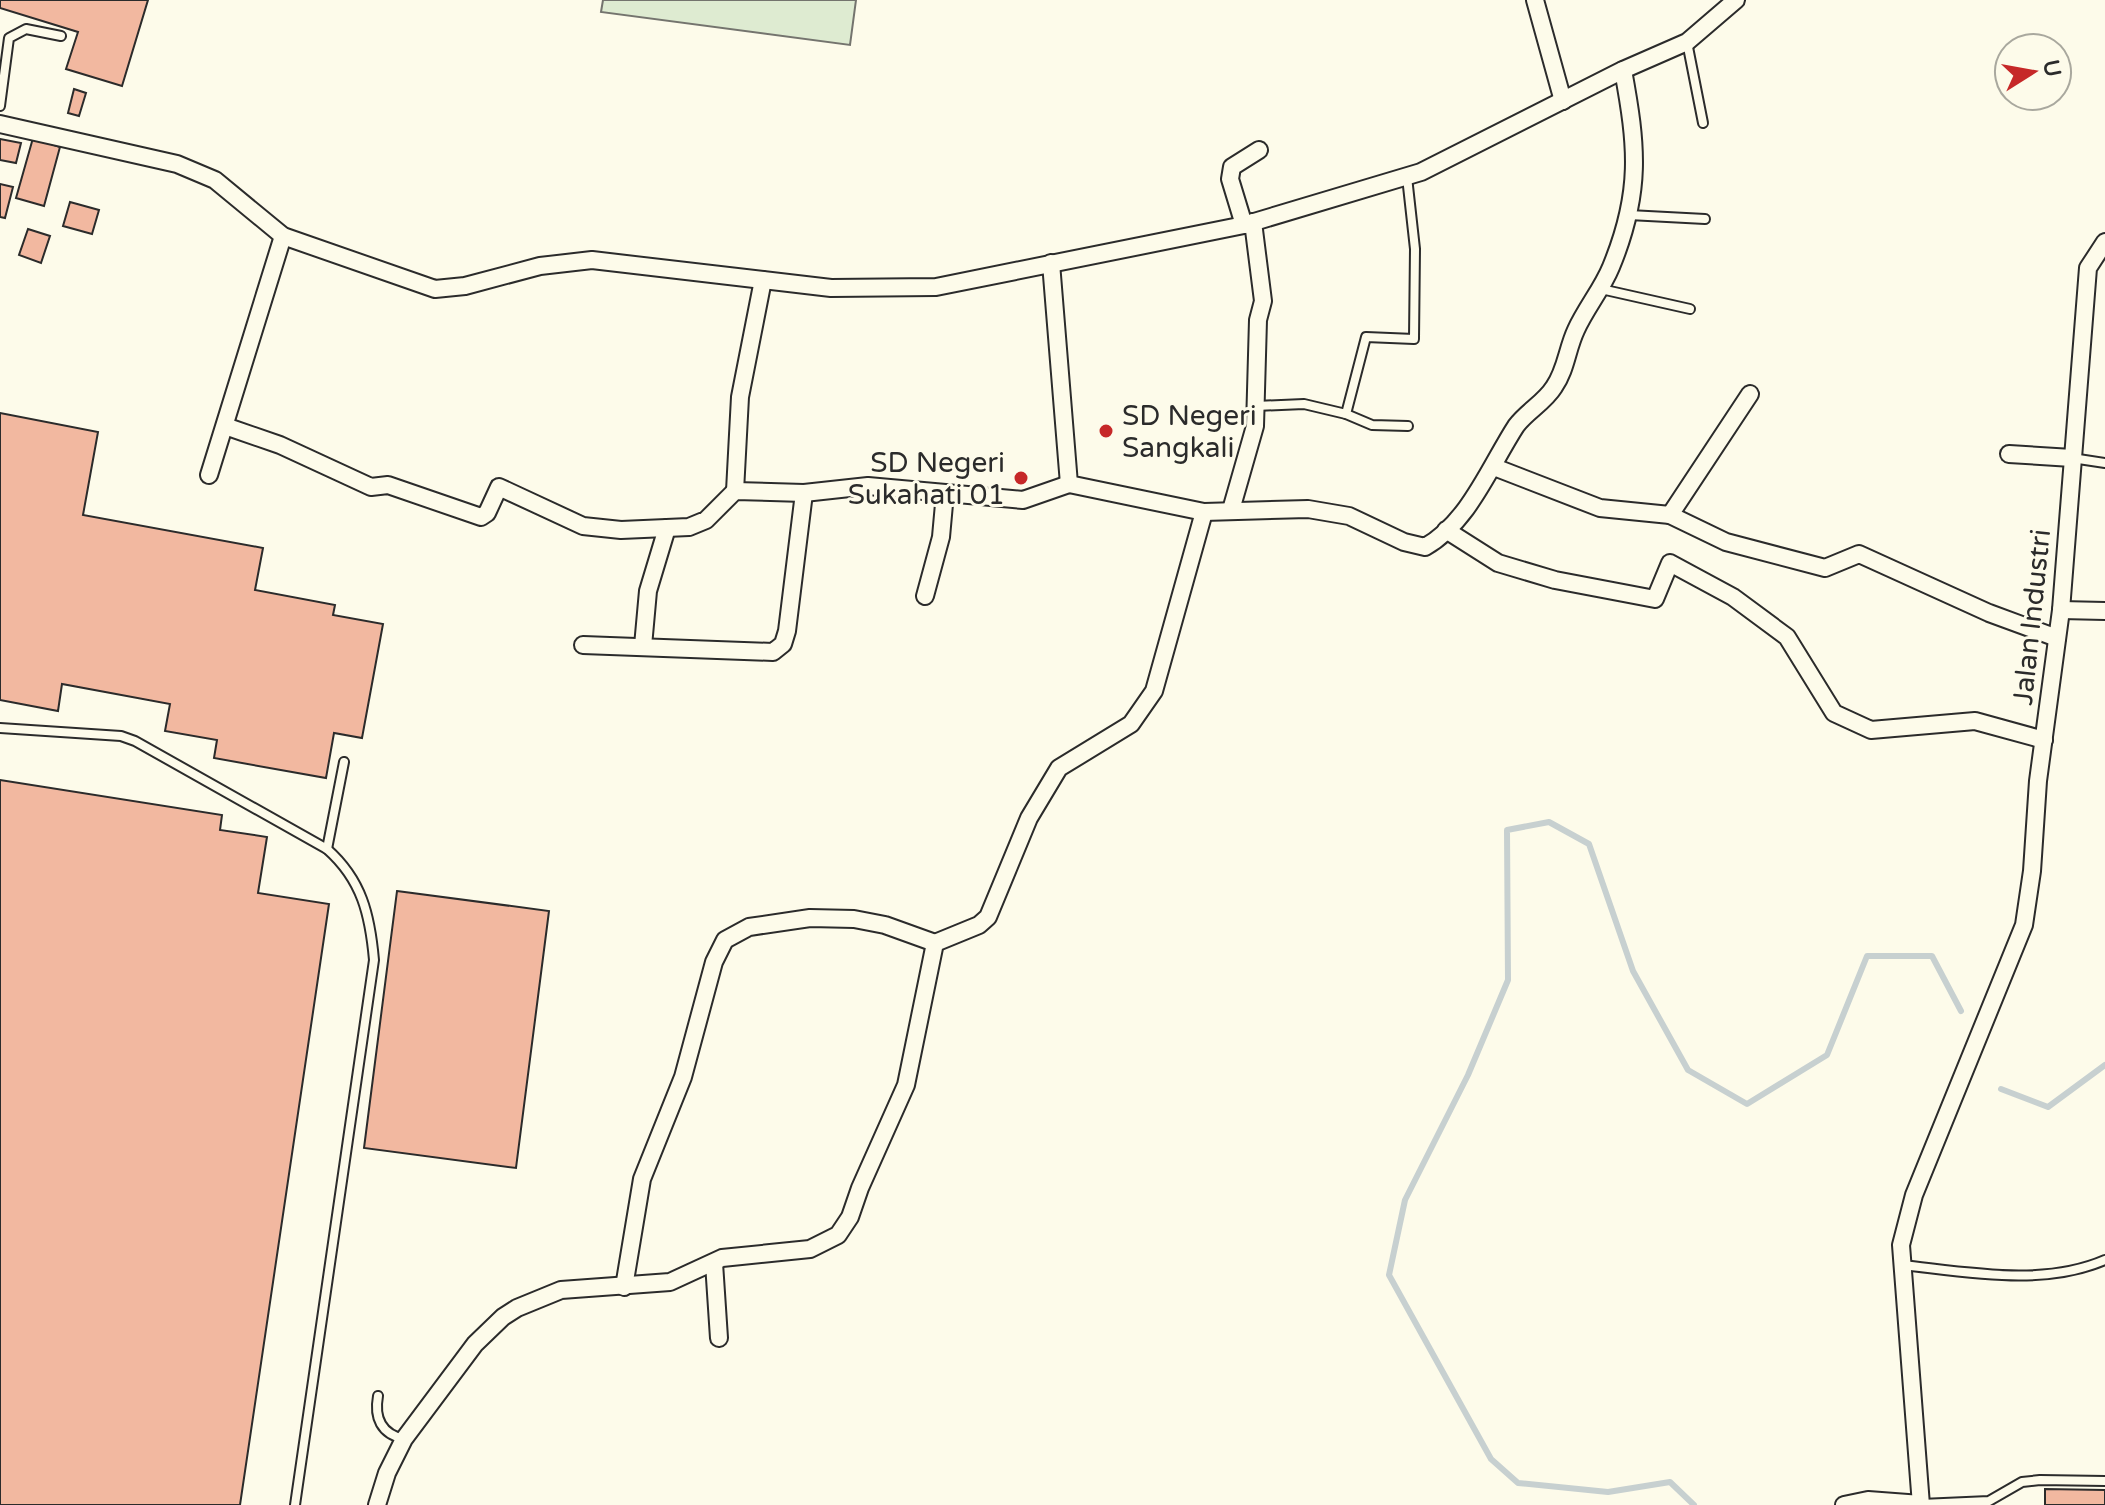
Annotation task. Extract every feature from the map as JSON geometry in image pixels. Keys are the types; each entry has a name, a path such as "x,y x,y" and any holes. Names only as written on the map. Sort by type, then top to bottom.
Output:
{"street":[{"path":"1535,0 1563,101"},
{"path":"0,124 177,164 204,174 283,236 435,289 448,289 574,260 611,261 858,290 936,287 1248,224 1407,176 1474,148 1623,70 1687,42 1736,0"},
{"path":"735,491 804,493 868,486 1023,500 1069,484 1204,512 1308,509 1349,516 1417,546 1432,543 1446,530 1494,467 1518,423 1555,387 1577,328 1601,289 1628,215 1636,164 1636,140 1623,70"},
{"path":"1231,510 1255,426 1258,320 1263,301 1248,224 1230,179 1232,167 1259,150"},
{"path":"209,475 245,366 267,278 283,236"},
{"name":"Jalan Industri","path":"1921,1504 1902,1265 1904,1227 1933,1144 1997,997 2024,925 2061,610 2088,268 2105,242"},
{"path":"1051,263 1069,484"},
{"path":"225,426 280,445 371,487 388,485 481,517 487,513 499,487 583,526 621,530 689,527 706,520 735,491 740,397 763,280"},
{"path":"1670,515 1750,394"},
{"path":"2009,454 2072,458"},
{"path":"1494,467 1600,508 1670,515 1726,542 1825,568 1859,554 1989,613 2057,638"},
{"path":"583,645 773,652 783,644 804,493"},
{"path":"925,596 941,537 945,493"},
{"path":"624,1287 642,1179 683,1077 714,962 725,940 749,927 810,918 854,919 885,925 935,943 979,925 988,917 1029,818 1059,768 1131,724 1154,691 1204,512"},
{"path":"643,646 648,591 667,528"},
{"path":"1446,530 1498,563 1555,580 1655,599 1670,563 1733,597 1787,637 1834,713 1871,730 1975,721 2044,740"},
{"path":"2061,610 2105,611"},
{"path":"377,1505 387,1473 404,1439 475,1344 503,1317 561,1290 624,1287 684,1278 722,1258 810,1249 838,1235 850,1217 906,1085 935,943"},
{"path":"714,1263 719,1338"},
{"path":"1844,1505 1868,1500 1921,1504"}],"lane":[{"path":"0,106 9,38 26,29 61,36"},
{"path":"1687,42 1703,123"},
{"path":"1346,414 1366,337 1414,339 1415,249 1407,176"},
{"path":"1628,215 1705,219"},
{"path":"1601,289 1690,309"},
{"path":"1255,406 1304,404 1346,414 1372,425 1408,426"},
{"path":"2072,458 2105,463"},
{"path":"0,728 121,736 135,741 327,849 343,863 358,885 370,918 374,960 295,1505"},
{"path":"327,849 344,762"},
{"path":"1902,1265 1985,1275 2042,1274 2105,1260"},
{"path":"378,1396 376,1410 381,1425 391,1436 404,1439"},
{"path":"1921,1504 1990,1503 2022,1482 2105,1481"}],"green space":[{"path":"603,0 856,0 850,45 601,12"}],"building":[{"path":"0,0 148,0 122,86 66,69 78,32 0,8"},
{"path":"74,89 86,93 79,116 68,113"},
{"path":"33,138 60,147 44,206 16,198"},
{"path":"0,139 21,143 16,163 0,160"},
{"path":"0,184 13,187 5,218 0,217"},
{"path":"70,202 99,210 92,234 63,226"},
{"path":"28,229 50,236 41,263 19,255"},
{"path":"0,413 98,432 83,515 263,548 255,590 335,605 333,615 383,624 362,738 334,733 326,778 214,758 217,740 165,731 170,704 62,684 58,711 0,700"},
{"path":"0,780 222,815 220,830 267,837 258,893 329,904 240,1505 0,1505"},
{"path":"397,891 549,911 516,1168 364,1148"},
{"path":"2045,1489 2105,1490 2105,1505 2045,1505"}],"waterway":[{"path":"1694,1505 1670,1482 1608,1492 1518,1483 1491,1459 1389,1275 1405,1200 1468,1075 1508,980 1507,830 1549,822 1589,844 1633,971 1688,1070 1747,1104 1827,1055 1867,956 1932,956 1961,1011"},
{"path":"2001,1089 2048,1107 2105,1065"}],"place":[{"name":"SD Negeri Sangkali","path":"1106,431"},
{"name":"SD Negeri Sukahati 01","path":"1021,478"}]}
